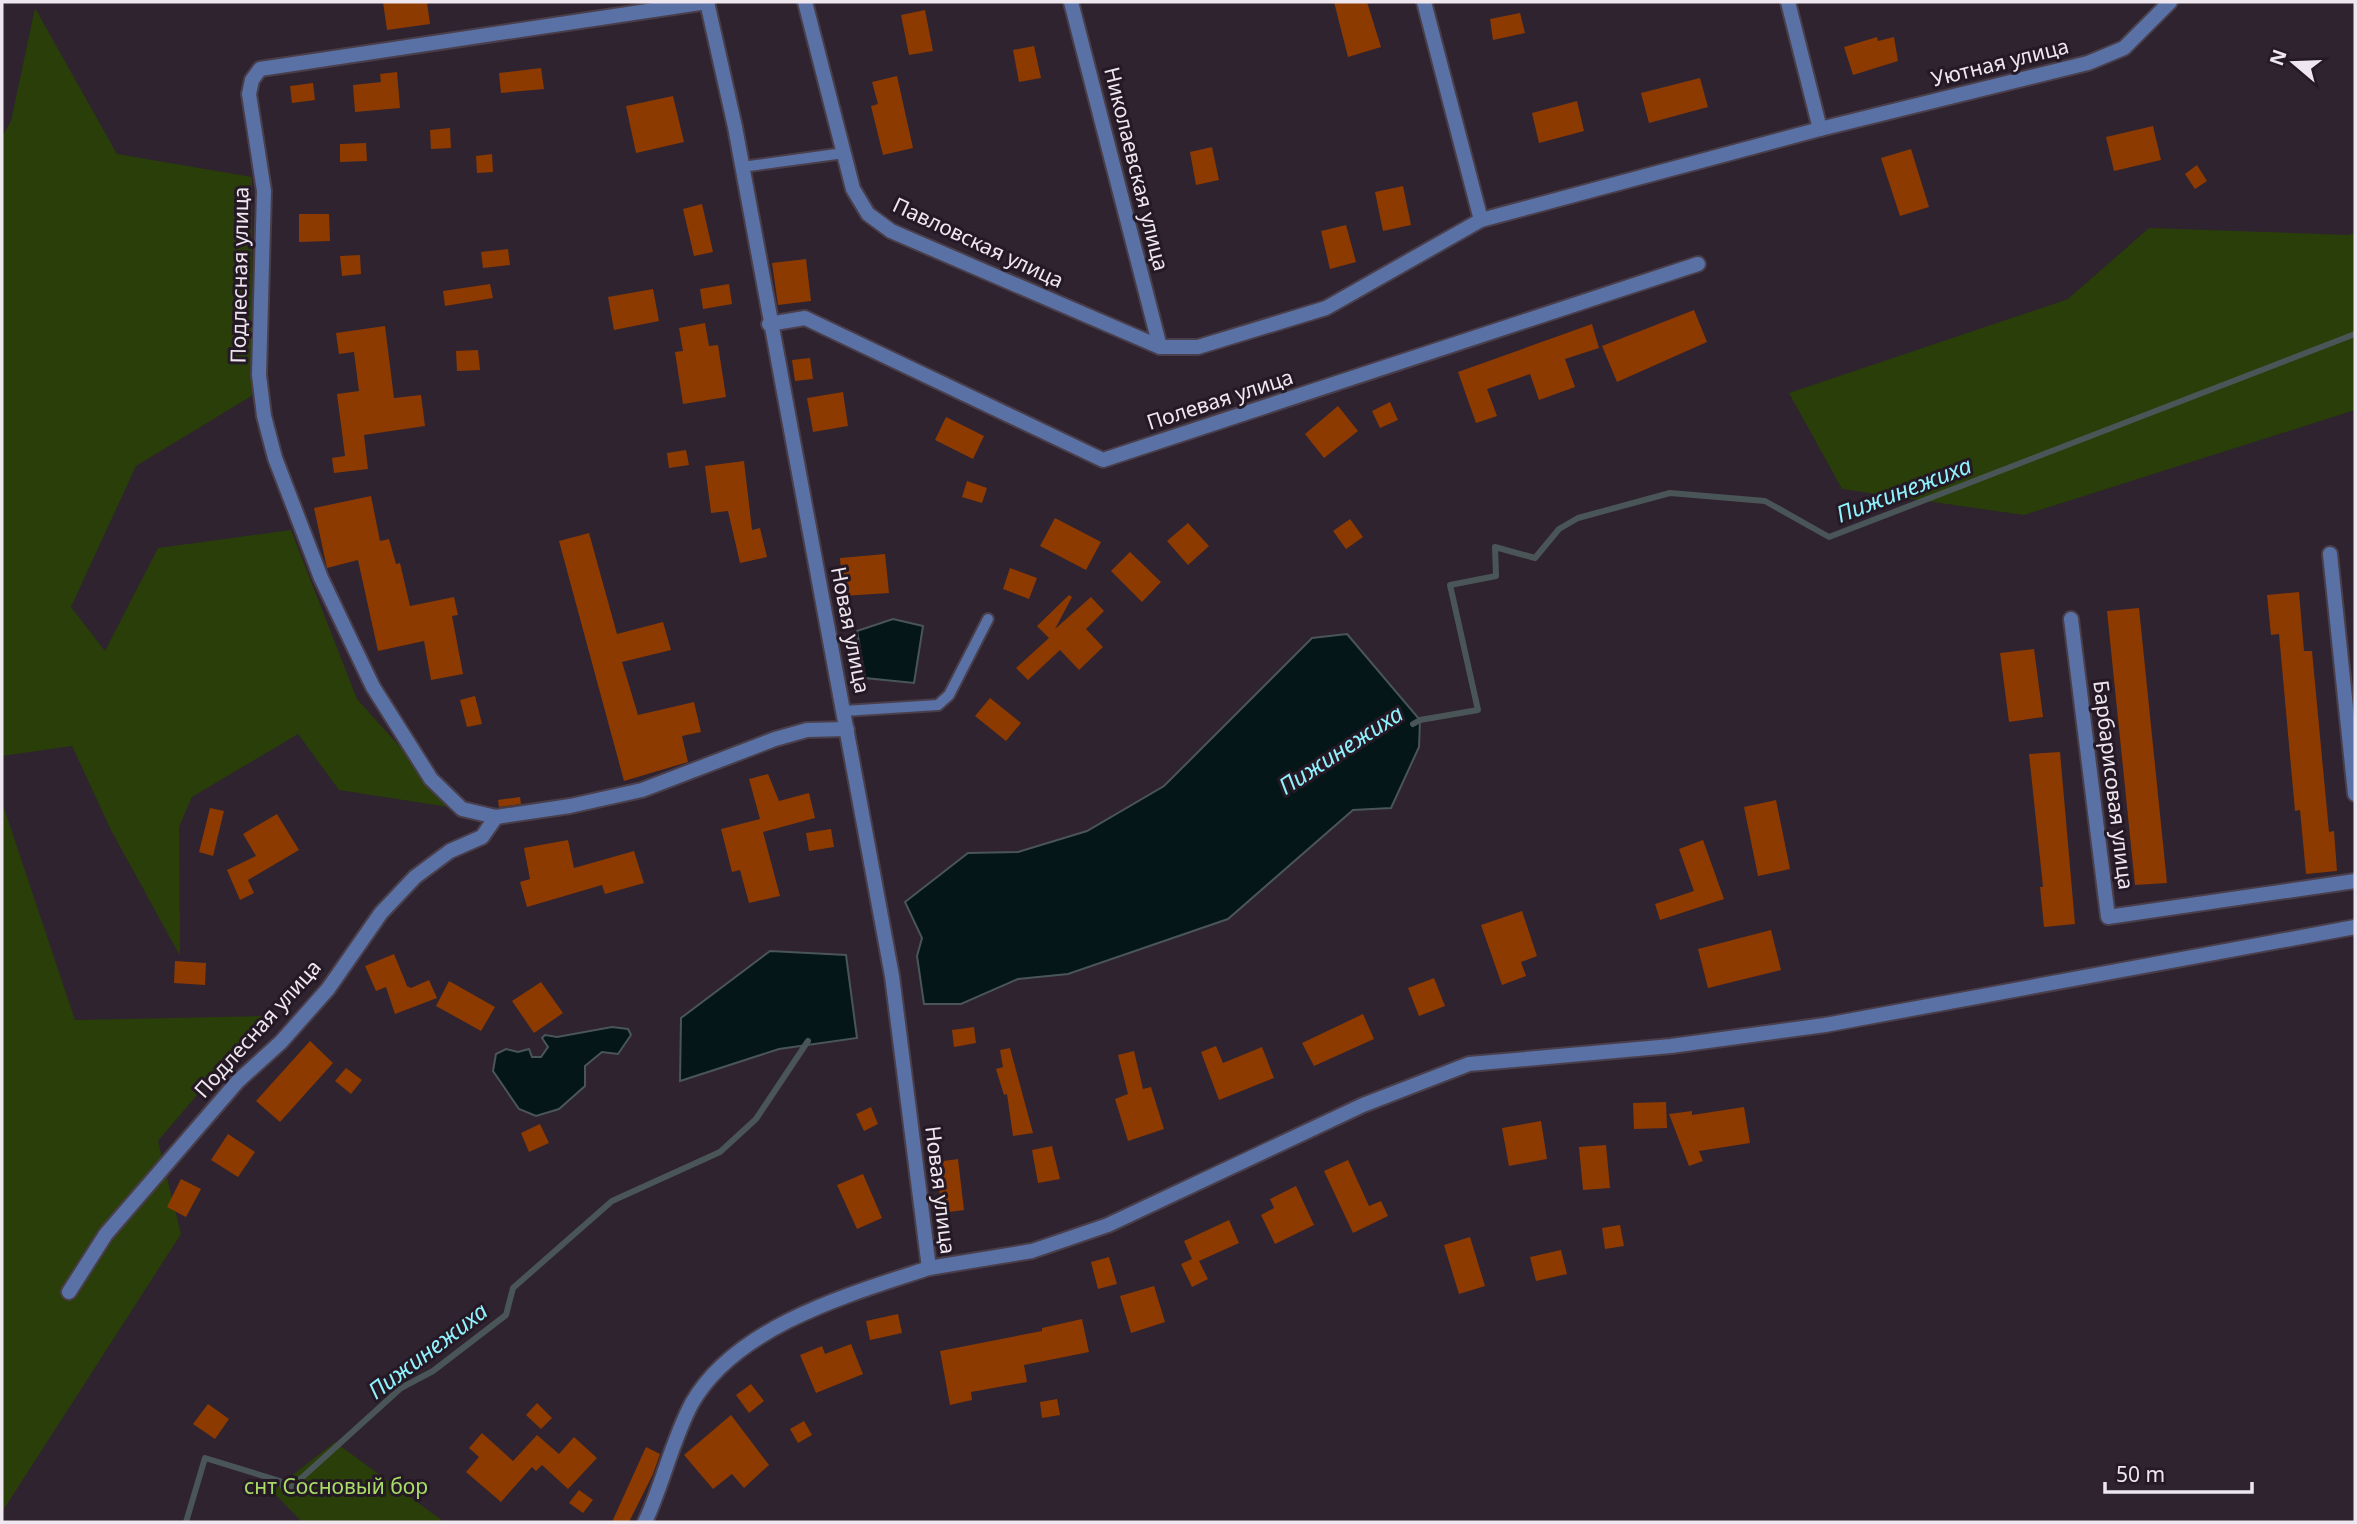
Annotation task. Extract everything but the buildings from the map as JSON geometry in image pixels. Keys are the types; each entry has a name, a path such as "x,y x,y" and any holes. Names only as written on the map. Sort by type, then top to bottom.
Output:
{"street":[{"name":"Новая улица","path":"707,2 742,167 892,976 929,1268"},
{"name":"Подлесная улица","path":"707,2 260,69 252,80 249,94 264,191 260,375 264,416 275,458 321,578 373,687 431,779 462,809 496,817 570,806 642,790 775,739 807,730 847,729"},
{"name":"Павловская улица","path":"805,2 853,188 868,214 891,231 1160,347"},
{"name":"Николаевская улица","path":"1072,2 1160,347"},
{"path":"1424,2 1481,220"},
{"path":"1788,2 1820,129"},
{"name":"Уютная улица","path":"1160,347 1198,347 1326,308 1481,220 1820,129 2088,63 2124,48 2170,2"},
{"name":"Полевая улица","path":"769,324 805,318 1103,460 1698,264"},
{"path":"2330,554 2355,794"},
{"name":"Барбарисовая улица","path":"2071,619 2108,917 2355,881"},
{"name":"Подлесная улица","path":"69,1292 107,1234 238,1081 281,1042 327,989 381,913 415,877 450,851 482,837 496,817"},
{"path":"645,1522 692,1403 716,1372 756,1339 832,1300 929,1268 1032,1251 1108,1225 1363,1105 1469,1064 1671,1046 1825,1025 2355,927"}],"lane":[{"path":"742,167 844,153"},
{"path":"844,711 938,705 949,695 988,620"}],"green space":[{"path":"35,8 117,154 252,177 253,395 136,466 71,607 105,651 158,548 291,530 357,699 455,808 339,790 298,734 192,797 179,827 180,956 111,830 72,746 2,756 2,137 11,121"},
{"path":"2149,228 2349,235 2355,232 2355,410 2024,515 1842,489 1789,393 2068,299"},
{"path":"2,802 75,1020 264,1016 158,1141 181,1234 2,1512"},
{"name":"снт Сосновый бор","path":"335,1442 444,1522 302,1522 272,1491"}],"water":[{"path":"893,619 923,626 914,683 865,678 857,631"},
{"path":"1347,634 1420,720 1419,747 1391,808 1353,810 1228,919 1068,974 1018,979 961,1004 924,1004 917,956 922,938 905,902 968,853 1018,852 1087,831 1164,786 1312,638"},
{"path":"770,951 846,955 857,1038 779,1049 680,1081 681,1018"},
{"path":"612,1027 628,1029 631,1035 618,1054 602,1052 585,1066 585,1086 559,1109 536,1116 519,1109 493,1071 496,1054 506,1049 518,1052 529,1049 532,1057 541,1057 548,1047 542,1038 545,1035 557,1037"}],"waterway":[{"name":"Пижинежиха","path":"1413,724 1420,720 1478,710 1450,585 1496,576 1495,547 1535,558 1559,529 1578,518 1670,493 1765,501 1829,537 2355,334"},
{"name":"Пижинежиха","path":"186,1522 205,1458 280,1481 286,1492 401,1388 433,1371 506,1315 513,1288 612,1201 720,1152 756,1119 808,1041"}]}
